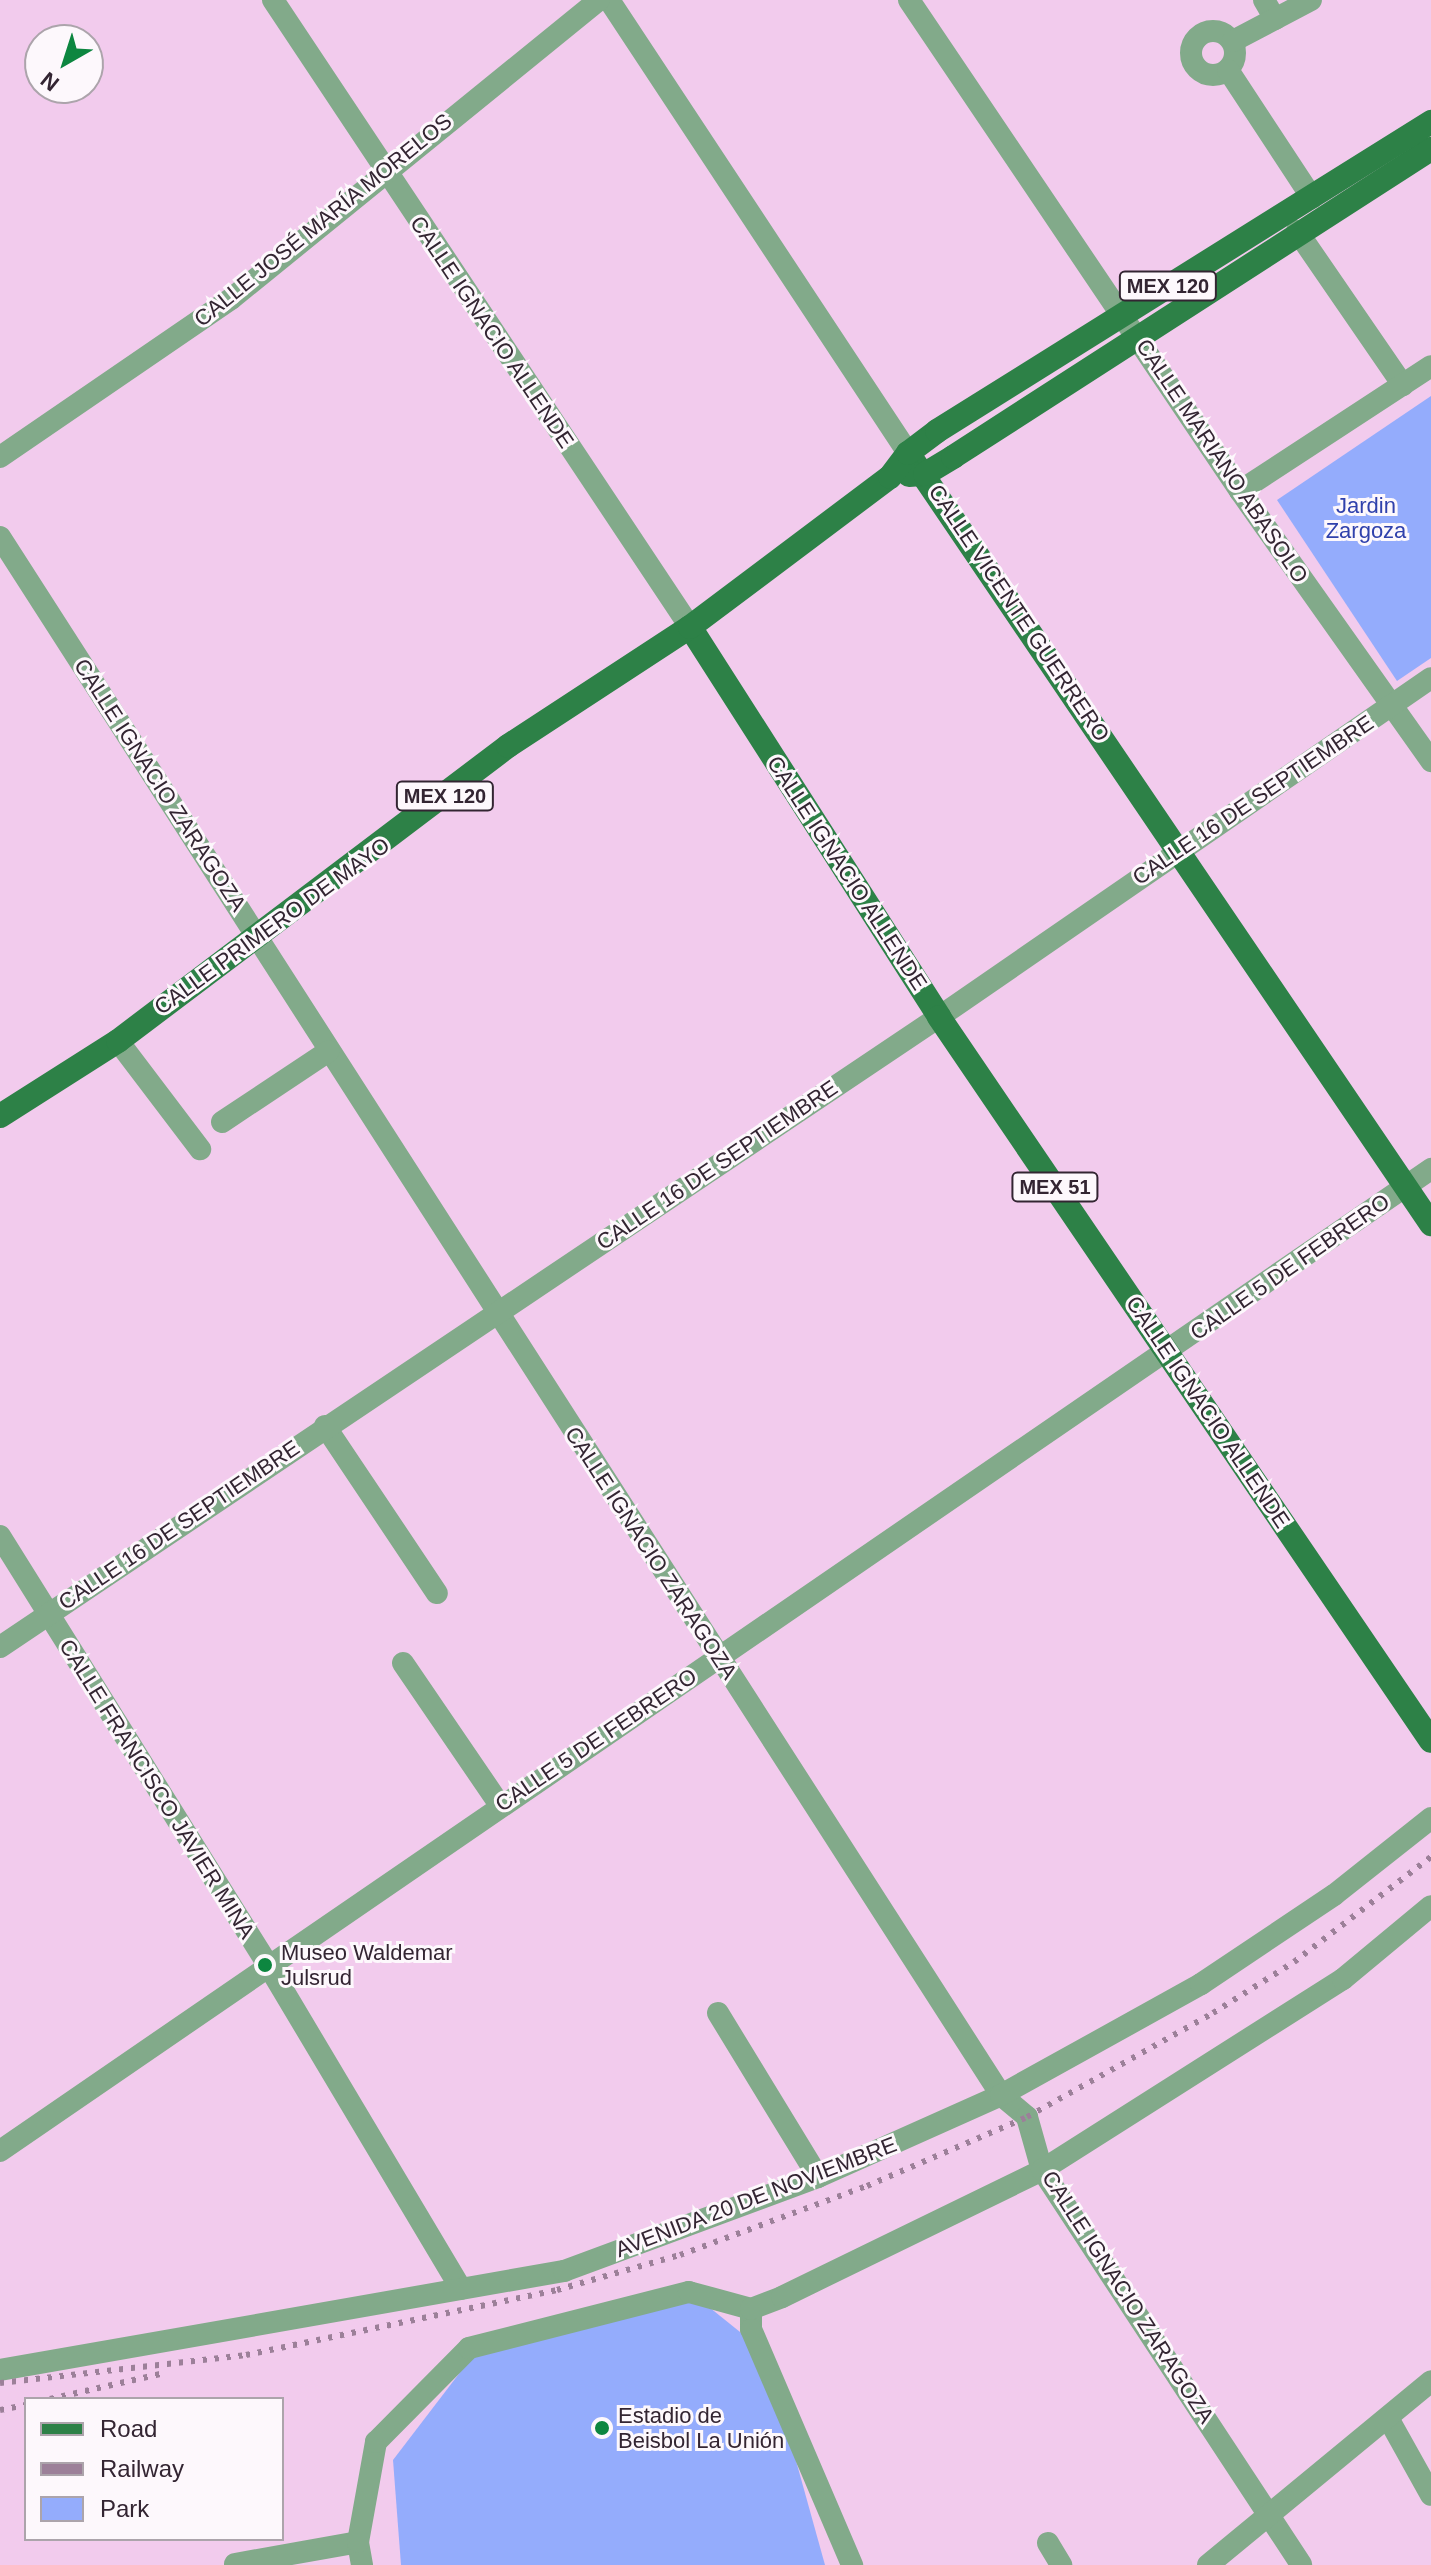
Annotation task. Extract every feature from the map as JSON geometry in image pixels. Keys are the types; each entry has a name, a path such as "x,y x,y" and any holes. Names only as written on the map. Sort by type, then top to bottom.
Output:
{"main road":[{"name":"CALLE PRIMERO DE MAYO","path":"0,1116 118,1041 508,746 690,627 890,477 908,453 1431,122"},
{"name":"MEX 120","path":"890,477 925,474 1297,231 1431,149"},
{"name":"CALLE VICENTE GUERRERO","path":"908,453 1180,849 1431,1224"},
{"name":"CALLE IGNACIO ALLENDE","path":"690,627 939,1017 1431,1741"}],"street":[{"name":"CALLE IGNACIO ALLENDE","path":"273,0 690,627"},
{"name":"CALLE JOSÉ MARÍA MORELOS","path":"0,457 231,299 384,170 599,0"},
{"name":"CALLE VICENTE GUERRERO","path":"609,0 908,453"},
{"name":"CALLE MARIANO ABASOLO","path":"909,0 1240,491 1431,761"},
{"path":"1233,41 1270,9 1311,0"},
{"path":"1204,31 1220,31 1233,41 1236,56 1228,70 1213,76 1198,71 1190,57 1192,41 1204,31"},
{"path":"1228,70 1312,198"},
{"path":"1297,231 1403,385"},
{"path":"1240,491 1431,366"},
{"name":"CALLE IGNACIO ZARAGOZA","path":"0,537 495,1314 1001,2095 1027,2117 1042,2170 1301,2565"},
{"name":"CALLE 16 DE SEPTIEMBRE","path":"0,1647 325,1426 939,1017 1431,678"},
{"path":"118,1041 200,1149"},
{"path":"222,1122 329,1051"},
{"name":"CALLE 5 DE FEBRERO","path":"0,2151 1431,1169"},
{"path":"325,1426 437,1593"},
{"name":"CALLE FRANCISCO JAVIER MINA","path":"0,1536 268,1965 461,2289"},
{"path":"403,1663 500,1805"},
{"name":"AVENIDA 20 DE NOVIEMBRE","path":"0,2370 564,2271 818,2177 1001,2095 1201,1984 1334,1895 1431,1818"},
{"path":"362,2565 358,2542 376,2442 469,2348 689,2292 751,2309 1042,2170 1343,1979 1431,1906"},
{"path":"718,2013 818,2177"},
{"path":"751,2309 751,2329 852,2565"},
{"path":"1208,2565 1431,2381"},
{"path":"1388,2418 1424,2469 1431,2495"},
{"path":"235,2564 358,2542"},
{"path":"1048,2543 1061,2565"}],"green space":[{"name":"Jardin Zargoza","path":"1431,396 1431,658 1397,681 1277,500"},
{"name":"Estadio de Beisbol La Unión","path":"699,2299 750,2340 778,2396 825,2565 401,2565 393,2460 471,2358"}],"railway":[{"path":"0,2383 246,2355 557,2290 680,2255 867,2186 1027,2117 1213,2013 1294,1962 1431,1857"},
{"path":"59,2397 160,2374"},
{"path":"0,2410 24,2405"}],"place":[{"name":"Museo Waldemar Julsrud","path":"265,1965"},
{"name":"Estadio de Beisbol La Unión","path":"602,2428"}]}
